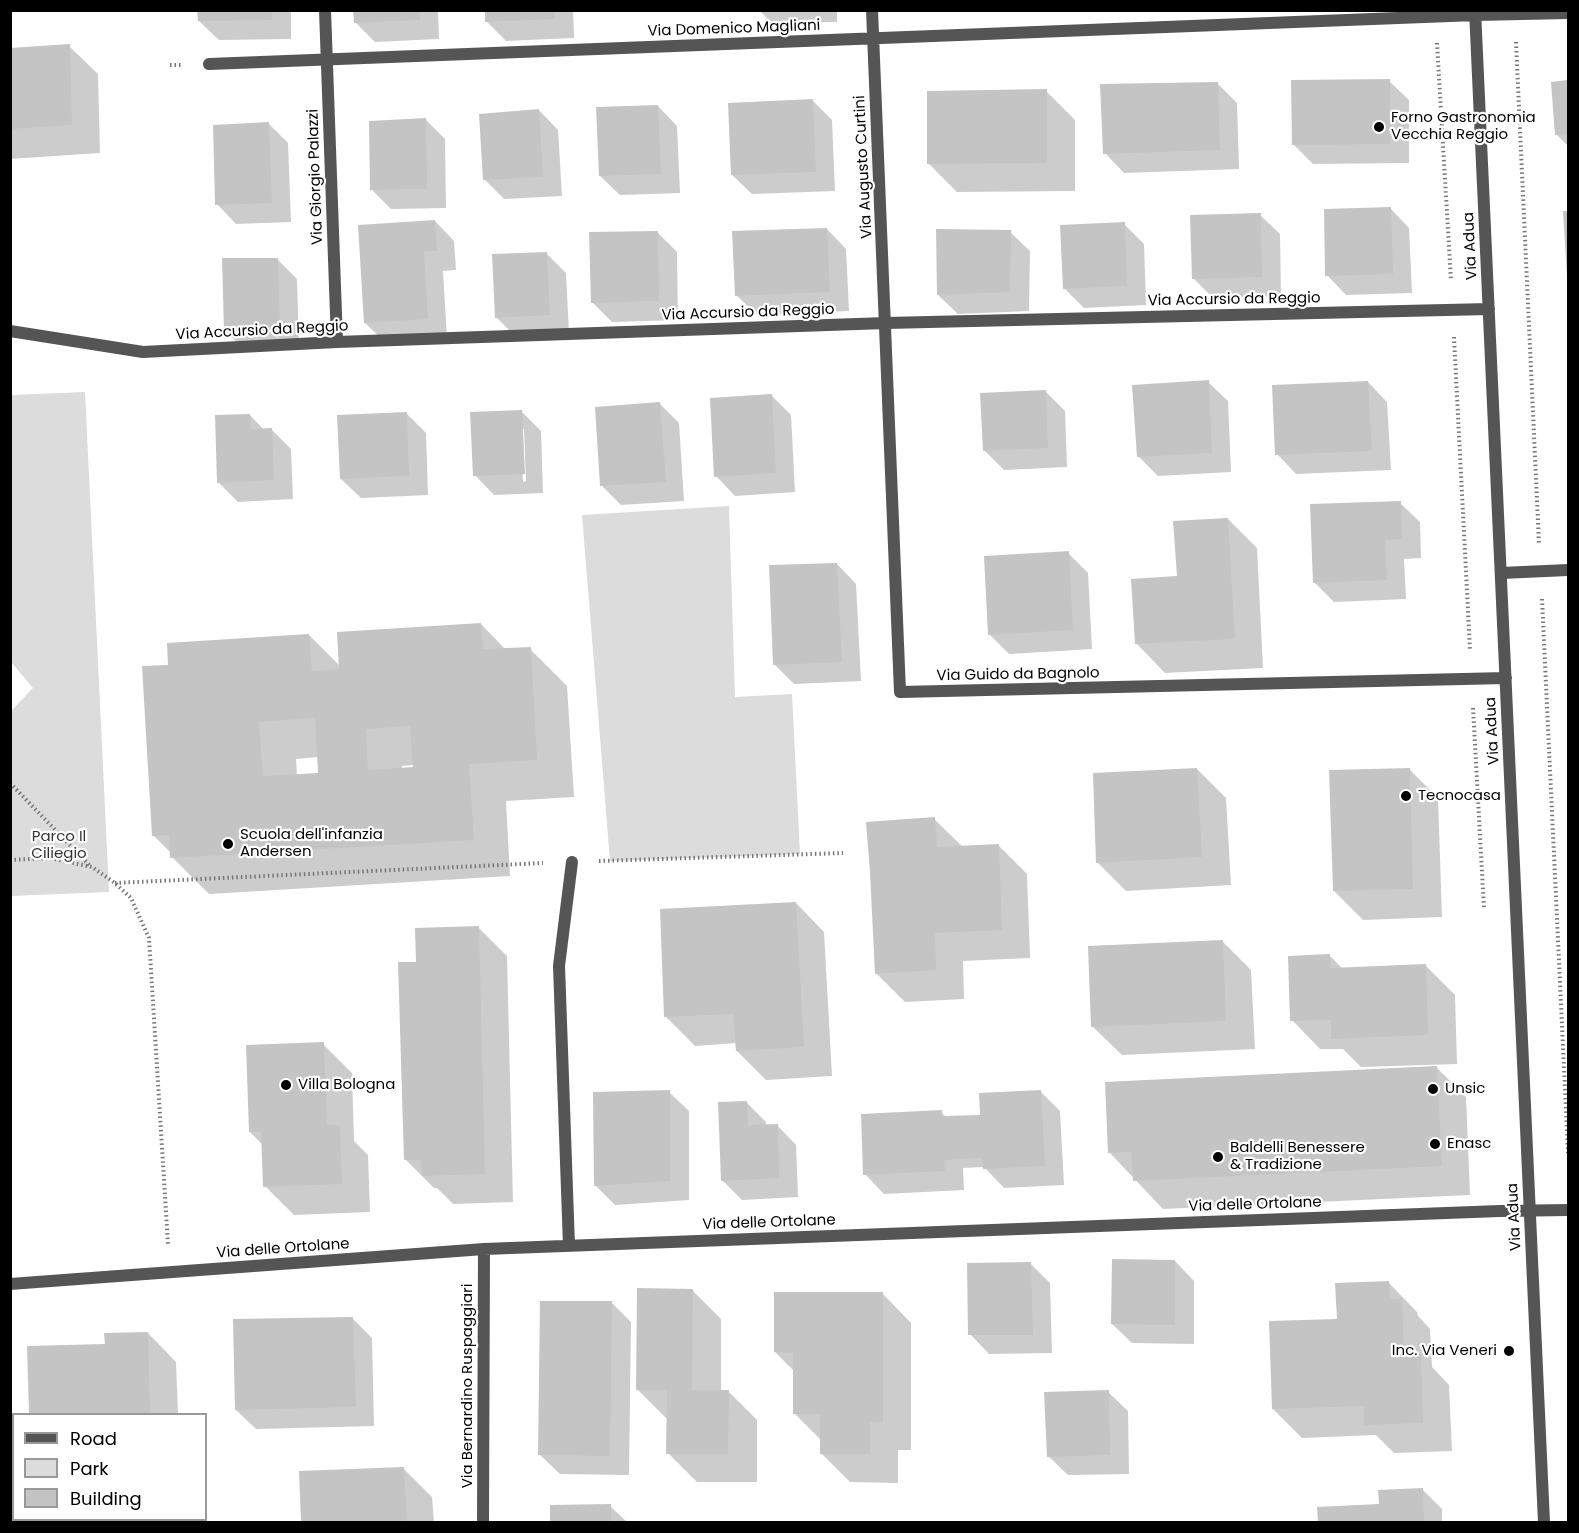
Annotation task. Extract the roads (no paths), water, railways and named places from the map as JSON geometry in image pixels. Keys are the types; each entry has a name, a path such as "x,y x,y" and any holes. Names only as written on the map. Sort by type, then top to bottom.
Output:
{"street":[{"name":"Via Giorgio Palazzi","path":"325,10 337,342"},
{"name":"Via Augusto Curtini","path":"872,10 886,323"},
{"name":"Via Domenico Magliani","path":"209,64 1476,13 1569,13"},
{"name":"Via Adua","path":"1476,13 1544,1522"},
{"name":"Via Accursio da Reggio","path":"10,331 143,352 337,342 886,323 1489,309"},
{"name":"Via Guido da Bagnolo","path":"886,323 900,692 1506,678"},
{"path":"1501,573 1569,570"},
{"path":"569,1246 559,966 572,862"},
{"name":"Via delle Ortolane","path":"10,1284 484,1249 1569,1210"},
{"name":"Via Bernardino Ruspaggiari","path":"483,1522 484,1249"}],"place":[{"name":"Forno Gastronomia Vecchia Reggio","path":"1379,127"},
{"name":"Tecnocasa","path":"1406,796"},
{"name":"Scuola dell'infanzia Andersen","path":"228,844"},
{"name":"Villa Bologna","path":"286,1085"},
{"name":"Unsic","path":"1433,1089"},
{"name":"Enasc","path":"1435,1144"},
{"name":"Baldelli Benessere & Tradizione","path":"1218,1157"},
{"name":"Inc. Via Veneri","path":"1509,1351"}],"park label":[{"name":"Parco Il Ciliegio","path":"59,846"}]}
